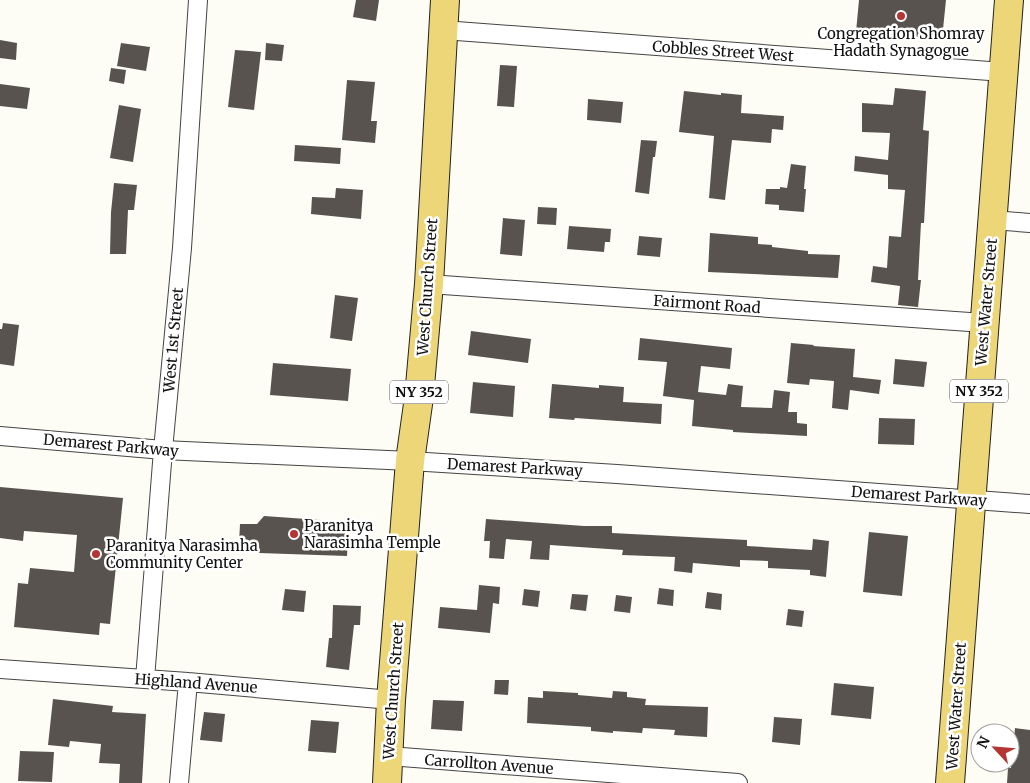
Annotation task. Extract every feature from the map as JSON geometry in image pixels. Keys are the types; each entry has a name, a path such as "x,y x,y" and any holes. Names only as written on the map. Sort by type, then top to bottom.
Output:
{"main road":[{"name":"West Church Street","path":"387,783 391,700 410,461 419,397 429,284 446,0"},
{"name":"West Water Street","path":"950,783 1009,0"}],"street":[{"name":"West 1st Street","path":"145,679 163,450 182,248 198,0"},
{"name":"Cobbles Street West","path":"443,30 1003,72"},
{"path":"993,220 1030,223"},
{"name":"Fairmont Road","path":"429,284 984,323"},
{"name":"Demarest Parkway","path":"0,436 163,450 410,461 1030,504"},
{"name":"Highland Avenue","path":"0,669 188,682 391,700"},
{"path":"179,783 188,682"},
{"name":"Carrollton Avenue","path":"389,756 738,783"}],"building":[{"path":"356,0 379,0 376,21 353,17"},
{"name":"Congregation Shomray Hadath Synagogue","path":"859,0 946,0 942,39 856,32"},
{"path":"0,40 17,43 16,60 0,58"},
{"path":"121,43 150,47 146,71 117,66"},
{"path":"266,43 284,45 282,61 265,60"},
{"path":"235,50 261,52 254,110 228,107"},
{"path":"500,65 517,66 514,107 497,106"},
{"path":"111,68 126,70 124,84 109,81"},
{"path":"347,80 375,82 371,121 377,121 375,143 342,140"},
{"path":"0,84 30,88 27,109 0,106"},
{"path":"895,88 926,91 923,130 929,131 924,223 921,223 918,280 921,280 918,307 898,305 900,286 871,282 873,266 887,268 889,236 901,237 905,190 888,189 888,175 854,171 855,156 888,160 890,133 862,132 862,103 893,105"},
{"path":"684,91 742,95 741,113 784,116 783,130 772,129 771,143 732,140 725,200 709,198 714,136 679,132"},
{"path":"588,99 623,102 621,123 587,120"},
{"path":"119,105 141,109 133,162 110,158"},
{"path":"641,140 657,141 655,157 653,157 649,194 635,192"},
{"path":"295,145 341,148 340,164 294,161"},
{"path":"791,164 806,166 804,212 779,210 779,205 765,204 766,189 787,188"},
{"path":"114,183 137,185 134,210 128,210 126,254 110,254"},
{"path":"336,188 363,190 361,219 311,214 312,197 335,198"},
{"path":"538,207 557,208 556,225 537,224"},
{"path":"503,218 525,220 522,256 500,254"},
{"path":"569,226 611,229 610,242 605,242 604,252 567,249"},
{"path":"710,233 758,237 758,244 808,251 808,254 840,255 838,278 708,272"},
{"path":"639,236 662,238 660,257 637,255"},
{"path":"335,295 358,298 352,341 330,338"},
{"path":"3,323 19,325 14,366 0,364 0,329 2,329"},
{"path":"471,331 531,339 528,363 468,355"},
{"path":"640,338 732,348 730,369 701,366 698,392 726,395 728,384 743,386 741,407 772,408 774,390 790,392 788,412 797,412 797,423 807,424 807,436 733,432 733,430 692,426 694,400 663,396 667,362 638,360"},
{"path":"791,343 855,349 853,377 881,380 879,394 850,390 848,410 832,408 834,381 810,379 809,385 787,383"},
{"path":"895,359 927,362 924,387 893,384"},
{"path":"273,363 351,369 348,401 270,395"},
{"path":"473,382 515,386 513,417 470,413"},
{"path":"552,384 599,388 599,385 624,387 623,402 662,404 661,424 549,418"},
{"path":"879,418 915,419 914,445 878,444"},
{"name":"Paranitya Narasimha Community Center","path":"0,487 123,498 110,624 100,623 99,635 14,627 18,583 28,584 30,568 74,572 77,535 24,531 23,541 0,538"},
{"name":"Paranitya Narasimha Temple","path":"264,516 349,522 347,556 259,553 257,545 239,543 240,524 257,524"},
{"path":"486,519 584,526 612,526 612,533 747,540 747,546 812,550 813,539 829,541 826,577 810,575 810,570 768,568 768,561 740,560 740,567 693,563 692,573 674,571 675,557 622,555 623,550 550,545 549,560 530,559 532,541 506,539 504,559 489,558 490,541 484,541"},
{"path":"869,532 908,536 902,596 863,592"},
{"path":"479,585 500,587 499,604 493,603 490,633 438,628 440,607 477,610"},
{"path":"659,588 674,590 673,606 657,604"},
{"path":"285,589 306,591 304,612 282,610"},
{"path":"524,589 540,591 538,607 522,605"},
{"path":"707,592 722,594 721,610 705,608"},
{"path":"572,594 588,595 586,611 570,609"},
{"path":"616,595 632,597 630,613 614,611"},
{"path":"333,605 361,606 360,625 354,625 349,670 326,667 329,638 332,638"},
{"path":"788,609 804,611 802,627 786,625"},
{"path":"495,680 509,680 508,695 494,694"},
{"path":"834,683 874,687 871,719 831,715"},
{"path":"543,691 578,693 578,695 612,698 613,691 627,692 627,697 646,699 645,705 708,707 707,737 674,735 675,730 643,728 642,733 613,731 613,733 591,731 591,727 527,723 528,697 543,698"},
{"path":"53,699 113,706 112,712 146,714 142,783 119,783 120,764 99,763 101,744 70,741 69,747 48,745"},
{"path":"433,700 464,701 462,731 431,729"},
{"path":"204,712 225,714 222,742 200,740"},
{"path":"774,717 802,719 800,745 772,742"},
{"path":"311,720 339,722 336,753 308,751"},
{"path":"1020,729 1030,730 1030,783 1007,783 1008,773 1020,773"},
{"path":"20,751 54,752 52,782 18,781"}],"place":[{"name":"Congregation Shomray Hadath Synagogue","path":"901,16"},
{"name":"Paranitya Narasimha Temple","path":"294,534"},
{"name":"Paranitya Narasimha Community Center","path":"96,554"}]}
